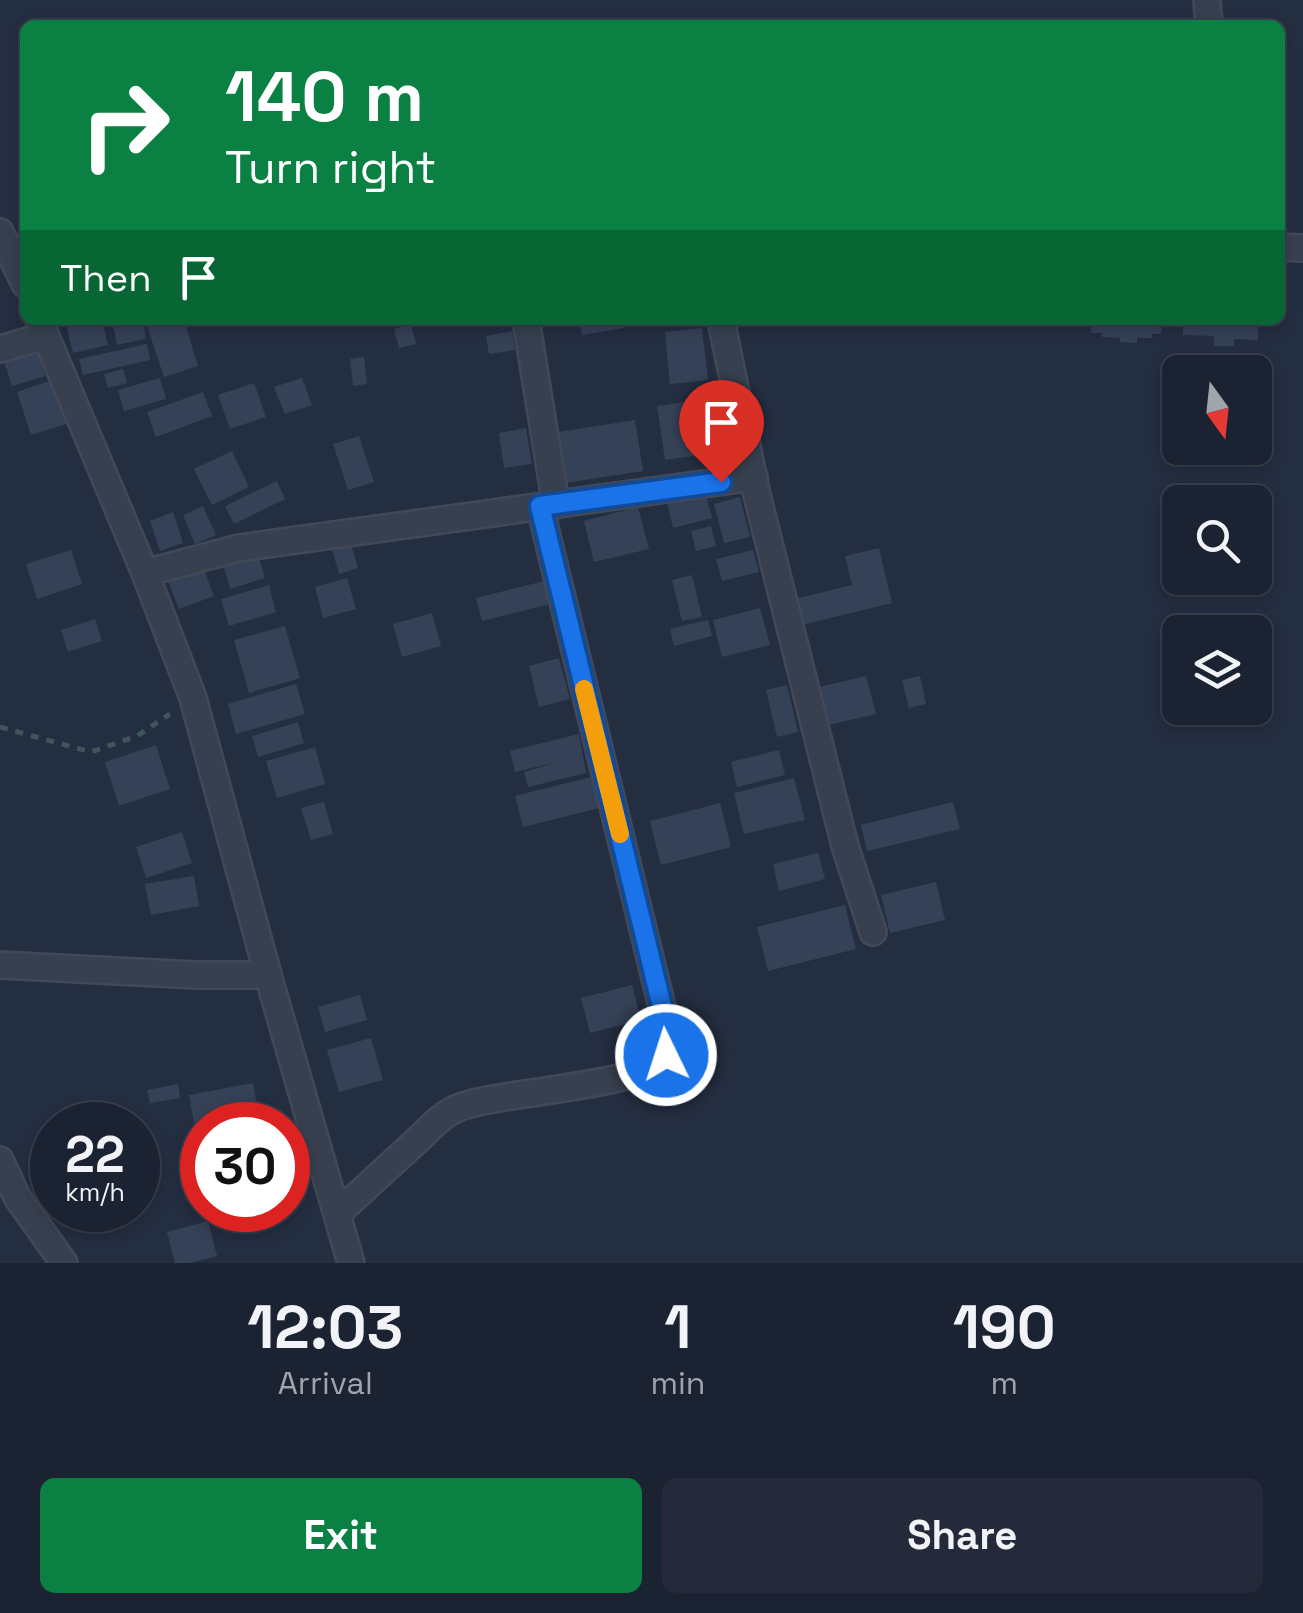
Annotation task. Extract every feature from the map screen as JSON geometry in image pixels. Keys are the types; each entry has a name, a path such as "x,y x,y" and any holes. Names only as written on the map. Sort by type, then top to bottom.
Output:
{"street":[{"path":"0,231 14,271"},
{"path":"337,1214 439,1120 458,1108 627,1076 651,1069 666,1055 665,1019 548,506 527,325"},
{"path":"722,325 754,477 845,846 873,932"},
{"path":"0,349 42,328 145,573 193,698 352,1263"},
{"path":"145,573 239,548 754,477"},
{"path":"0,965 268,975"},
{"path":"0,1160 17,1197 64,1263"}],"path":[{"path":"0,727 91,752 136,736 193,698"}],"building":[{"path":"66,325 103,325 108,345 73,353"},
{"path":"113,325 144,325 146,339 117,345"},
{"path":"147,325 186,325 198,366 164,377"},
{"path":"411,325 416,344 399,348 394,329"},
{"path":"581,325 624,325 624,328 582,335"},
{"path":"1091,325 1162,325 1161,334 1137,338 1137,343 1091,333"},
{"path":"1183,325 1258,325 1258,340 1234,339 1234,346 1214,346 1214,336 1183,335"},
{"path":"702,328 708,380 670,384 665,332"},
{"path":"512,331 515,350 489,354 486,336"},
{"path":"34,341 45,376 12,386 1,352"},
{"path":"147,344 150,360 83,375 79,359"},
{"path":"364,357 367,384 353,386 350,359"},
{"path":"123,369 127,383 108,388 104,374"},
{"path":"160,378 166,399 124,411 118,390"},
{"path":"302,378 312,405 285,414 274,387"},
{"path":"55,379 69,423 31,435 17,392"},
{"path":"254,383 266,417 230,429 218,395"},
{"path":"203,392 212,416 156,437 147,412"},
{"path":"714,398 721,452 665,460 657,406"},
{"path":"635,420 643,471 565,483 558,432"},
{"path":"526,428 532,464 504,468 499,433"},
{"path":"359,436 374,482 348,490 333,444"},
{"path":"232,451 249,487 212,505 194,469"},
{"path":"277,481 285,499 234,524 225,506"},
{"path":"705,492 712,518 673,528 667,502"},
{"path":"740,497 750,537 724,543 714,504"},
{"path":"203,506 216,535 195,544 183,515"},
{"path":"638,507 649,549 594,562 584,521"},
{"path":"173,512 183,543 160,551 150,521"},
{"path":"711,526 716,546 696,551 691,531"},
{"path":"350,541 358,568 339,574 331,546"},
{"path":"879,548 892,603 793,627 787,601 852,585 845,556"},
{"path":"71,550 82,584 37,599 26,564"},
{"path":"753,550 759,572 722,581 716,559"},
{"path":"258,554 265,578 230,589 223,564"},
{"path":"203,567 214,596 179,609 168,581"},
{"path":"692,575 702,617 682,621 672,580"},
{"path":"347,578 356,609 323,618 315,587"},
{"path":"544,581 550,604 482,621 476,598"},
{"path":"269,585 276,612 229,626 221,599"},
{"path":"760,608 770,645 722,657 713,620"},
{"path":"432,613 441,646 402,657 393,624"},
{"path":"95,619 102,641 68,652 61,630"},
{"path":"708,620 712,636 674,646 670,629"},
{"path":"285,626 300,678 249,693 234,640"},
{"path":"559,658 570,699 539,707 529,666"},
{"path":"866,676 876,714 824,726 815,688"},
{"path":"920,676 926,704 909,708 902,680"},
{"path":"296,684 305,714 236,734 228,704"},
{"path":"787,685 798,732 777,737 766,690"},
{"path":"298,722 304,743 258,757 252,736"},
{"path":"579,734 586,773 528,787 524,772 557,762 515,772 510,751"},
{"path":"156,745 170,789 119,806 105,762"},
{"path":"315,747 325,784 277,798 266,761"},
{"path":"779,750 785,775 737,787 731,762"},
{"path":"591,777 599,808 523,827 515,796"},
{"path":"794,778 805,820 744,834 734,793"},
{"path":"324,802 333,834 311,840 301,808"},
{"path":"953,802 960,829 867,851 861,825"},
{"path":"720,803 731,847 661,865 650,821"},
{"path":"182,832 192,863 146,878 136,847"},
{"path":"818,853 825,879 779,891 773,864"},
{"path":"194,876 199,906 151,915 145,884"},
{"path":"936,882 945,920 890,933 881,895"},
{"path":"845,905 856,949 768,971 757,927"},
{"path":"632,985 641,1020 590,1033 581,998"},
{"path":"360,995 367,1020 325,1032 318,1007"},
{"path":"371,1038 383,1080 339,1092 327,1050"},
{"path":"253,1083 256,1102 190,1102 189,1095"},
{"path":"178,1084 180,1098 150,1102 147,1090"},
{"path":"180,1229 180,1232 211,1232 217,1256 175,1263 167,1232"}],"slow traffic":[{"path":"584,689 620,834"}],"route":[{"path":"666,1055 665,1019 540,506 721,482"}]}
